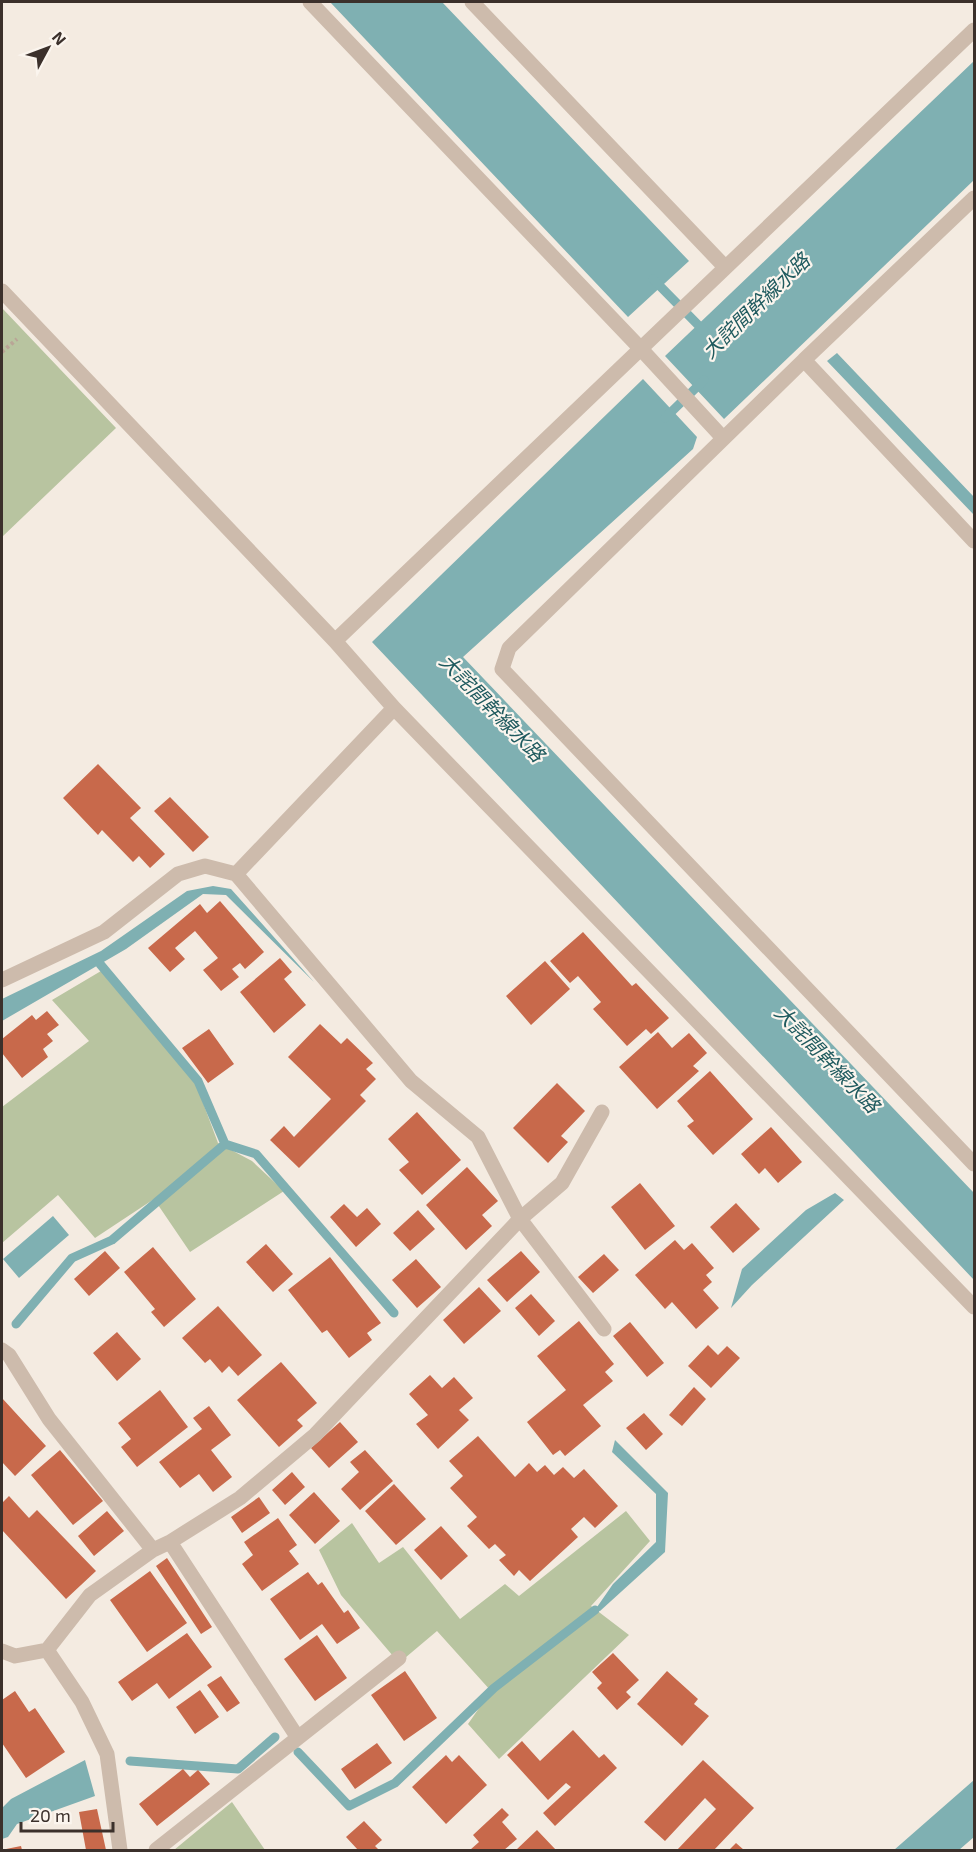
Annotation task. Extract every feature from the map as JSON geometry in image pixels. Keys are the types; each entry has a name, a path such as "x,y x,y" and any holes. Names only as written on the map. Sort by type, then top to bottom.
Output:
{"street":[{"path":"310,2 723,438"},
{"path":"472,2 725,267"},
{"path":"335,641 975,30"},
{"path":"975,198 723,438 508,648 502,669 975,1164"},
{"path":"2,291 335,641 394,708 975,1307"},
{"path":"804,360 975,541"},
{"path":"236,874 394,708"},
{"path":"2,980 104,932 178,874 205,866 236,874 411,1081 478,1137 520,1219 604,1329"},
{"path":"2,1651 15,1656 47,1650 90,1595 153,1550 170,1542 240,1498 315,1435 520,1219 562,1183 602,1112"},
{"path":"2,1350 9,1356 49,1419 153,1550"},
{"path":"170,1542 298,1738"},
{"path":"47,1650 82,1702 107,1754 120,1851"},
{"path":"156,1851 399,1658"}],"green space":[{"path":"2,308 116,428 2,537"},
{"path":"101,971 196,1084 218,1143 252,1161 284,1191 190,1252 154,1199 95,1238 58,1195 2,1243 2,1107 89,1041 52,1000"},
{"path":"626,1511 650,1541 591,1606 629,1635 499,1759 468,1724 491,1691 437,1631 399,1663 341,1595 319,1550 352,1523 379,1563 403,1547 460,1619 505,1584 519,1596"},
{"path":"232,1802 265,1850 174,1850"}],"water":[{"path":"330,2 442,2 689,261 628,317"},
{"path":"974,61 974,180 724,419 665,356"},
{"path":"837,353 974,497 974,515 827,361"},
{"path":"643,379 697,437 693,449 463,657 974,1193 974,1280 372,642"},
{"path":"213,886 231,889 314,982 226,895 203,894 126,949 2,1021 2,999 101,951 187,891"},
{"path":"835,1193 844,1200 752,1285 731,1308 742,1269 806,1210"},
{"path":"53,1216 69,1235 19,1278 3,1259"},
{"path":"615,1440 668,1493 665,1552 600,1611 595,1610 613,1584 656,1542 656,1494 612,1452"},
{"path":"85,1760 95,1796 17,1824 8,1837 2,1839 2,1808 11,1799"},
{"path":"974,1780 974,1837 959,1850 894,1850"}],"building":[{"path":"98,764 141,808 130,818 165,854 150,868 139,856 133,862 102,830 98,835 63,798"},
{"path":"170,797 209,837 193,852 154,811"},
{"path":"220,901 264,952 245,969 240,963 232,969 239,977 221,991 203,970 218,958 195,931 175,948 185,959 170,972 148,948 200,904 207,913"},
{"path":"583,932 632,986 636,983 669,1018 651,1034 646,1029 627,1046 593,1009 601,1002 578,976 570,983 550,961"},
{"path":"280,958 292,972 284,979 306,1005 274,1033 240,992"},
{"path":"545,961 570,989 531,1025 506,996"},
{"path":"47,1011 59,1025 47,1034 53,1041 43,1049 48,1057 22,1078 2,1053 2,1039 32,1015 36,1020"},
{"path":"320,1024 341,1044 347,1038 373,1063 366,1069 376,1079 360,1095 366,1101 299,1168 270,1140 284,1126 294,1137 331,1099 288,1057"},
{"path":"209,1029 234,1064 208,1083 182,1048"},
{"path":"658,1032 672,1048 689,1033 707,1053 693,1066 699,1071 657,1109 619,1067"},
{"path":"710,1071 753,1119 713,1155 687,1126 694,1121 677,1101"},
{"path":"557,1083 585,1111 561,1136 568,1142 548,1163 513,1128"},
{"path":"417,1112 461,1160 422,1195 399,1170 409,1162 388,1139"},
{"path":"771,1127 802,1162 778,1183 765,1168 759,1174 741,1154"},
{"path":"467,1167 498,1201 482,1215 492,1226 466,1250 426,1205"},
{"path":"640,1183 675,1226 645,1250 611,1207"},
{"path":"736,1203 760,1229 733,1253 710,1227"},
{"path":"344,1204 357,1217 367,1208 381,1224 356,1247 330,1217"},
{"path":"418,1210 435,1229 410,1251 393,1233"},
{"path":"675,1240 684,1250 692,1243 714,1268 706,1275 712,1282 703,1290 719,1308 696,1329 672,1302 665,1309 635,1275"},
{"path":"266,1244 293,1274 273,1292 246,1262"},
{"path":"153,1247 196,1299 164,1327 151,1312 155,1309 124,1272"},
{"path":"105,1251 120,1268 89,1296 74,1279"},
{"path":"521,1251 540,1272 507,1302 487,1280"},
{"path":"604,1254 619,1270 593,1293 578,1277"},
{"path":"330,1257 381,1323 367,1333 372,1340 349,1358 327,1330 322,1333 288,1290"},
{"path":"416,1259 441,1287 417,1308 392,1280"},
{"path":"479,1287 501,1311 464,1344 443,1320"},
{"path":"531,1294 555,1321 539,1336 515,1308"},
{"path":"218,1306 262,1355 238,1376 229,1366 222,1373 210,1359 205,1363 182,1338"},
{"path":"579,1321 614,1364 605,1372 613,1381 583,1405 601,1426 565,1456 560,1450 553,1455 527,1422 566,1390 537,1356"},
{"path":"630,1322 664,1363 647,1377 613,1336"},
{"path":"117,1332 141,1359 117,1381 93,1353"},
{"path":"708,1345 718,1355 727,1346 740,1358 711,1388 688,1366"},
{"path":"281,1362 317,1403 297,1420 303,1426 279,1447 237,1400"},
{"path":"430,1375 442,1388 454,1377 473,1398 459,1410 469,1420 438,1449 416,1424 428,1415 409,1394"},
{"path":"694,1387 706,1399 682,1426 669,1415"},
{"path":"160,1390 188,1427 137,1467 121,1447 131,1439 118,1423"},
{"path":"2,1398 46,1446 15,1476 2,1462"},
{"path":"209,1406 231,1435 211,1450 232,1477 213,1492 199,1474 180,1488 159,1462 202,1429 193,1418"},
{"path":"644,1413 663,1434 646,1450 626,1428"},
{"path":"340,1422 358,1442 329,1468 311,1448"},
{"path":"478,1436 515,1477 529,1463 537,1472 545,1465 554,1475 563,1467 574,1478 584,1469 618,1506 595,1528 584,1517 571,1529 578,1537 530,1581 519,1570 514,1576 499,1560 506,1555 495,1544 489,1549 467,1526 477,1517 450,1488 463,1476 449,1461"},
{"path":"60,1450 103,1501 73,1525 31,1475"},
{"path":"365,1450 393,1481 360,1510 341,1489 359,1472 350,1462"},
{"path":"292,1472 305,1487 285,1505 272,1490"},
{"path":"394,1484 426,1519 396,1545 365,1511"},
{"path":"314,1492 340,1521 315,1544 289,1515"},
{"path":"9,1496 29,1518 37,1510 96,1571 66,1599 2,1530 2,1503"},
{"path":"259,1497 270,1513 242,1533 231,1517"},
{"path":"107,1511 124,1531 94,1556 78,1536"},
{"path":"278,1518 297,1545 289,1551 299,1564 262,1591 242,1564 253,1555 244,1542"},
{"path":"441,1526 468,1556 441,1580 414,1550"},
{"path":"167,1558 212,1627 201,1634 156,1566"},
{"path":"150,1571 187,1623 147,1652 110,1600"},
{"path":"308,1572 318,1585 322,1582 344,1613 348,1610 360,1628 337,1644 322,1624 300,1640 270,1599"},
{"path":"187,1633 212,1667 169,1699 157,1683 132,1701 118,1682"},
{"path":"317,1635 347,1678 315,1701 284,1659"},
{"path":"613,1653 639,1680 626,1692 631,1697 617,1710 597,1688 602,1683 592,1672"},
{"path":"405,1671 437,1718 404,1741 371,1695"},
{"path":"667,1671 698,1699 694,1704 709,1716 682,1746 637,1704"},
{"path":"221,1676 240,1703 227,1712 207,1685"},
{"path":"200,1690 219,1717 195,1734 176,1707"},
{"path":"15,1691 29,1712 35,1708 65,1752 26,1778 2,1743 2,1700"},
{"path":"573,1730 599,1758 604,1754 617,1768 555,1826 543,1813 571,1787 566,1783 548,1800 507,1755 522,1741 540,1761"},
{"path":"377,1743 392,1763 355,1789 341,1769"},
{"path":"446,1755 452,1762 459,1755 487,1785 446,1824 412,1787"},
{"path":"703,1760 754,1808 714,1850 677,1850 716,1809 705,1798 665,1841 644,1822"},
{"path":"183,1769 190,1777 198,1770 210,1784 157,1826 139,1804"},
{"path":"502,1808 509,1815 502,1822 517,1839 504,1850 470,1850 479,1842 473,1835"},
{"path":"97,1809 106,1850 86,1850 79,1812"},
{"path":"364,1821 382,1840 375,1846 379,1850 358,1850 346,1837"},
{"path":"537,1830 556,1850 516,1850"},
{"path":"736,1843 744,1850 729,1850"},
{"path":"21,1846 22,1850 6,1850 6,1849"}],"waterway":[{"path":"653,279 706,333"},
{"name":"大詫間幹線水路","path":"665,418 704,380"},
{"path":"100,964 198,1081 225,1144 256,1154 394,1313"},
{"path":"16,1324 72,1258 112,1240 225,1144"},
{"path":"298,1752 349,1806 395,1783 494,1688 595,1610"},
{"path":"130,1761 238,1769 275,1737"}]}
